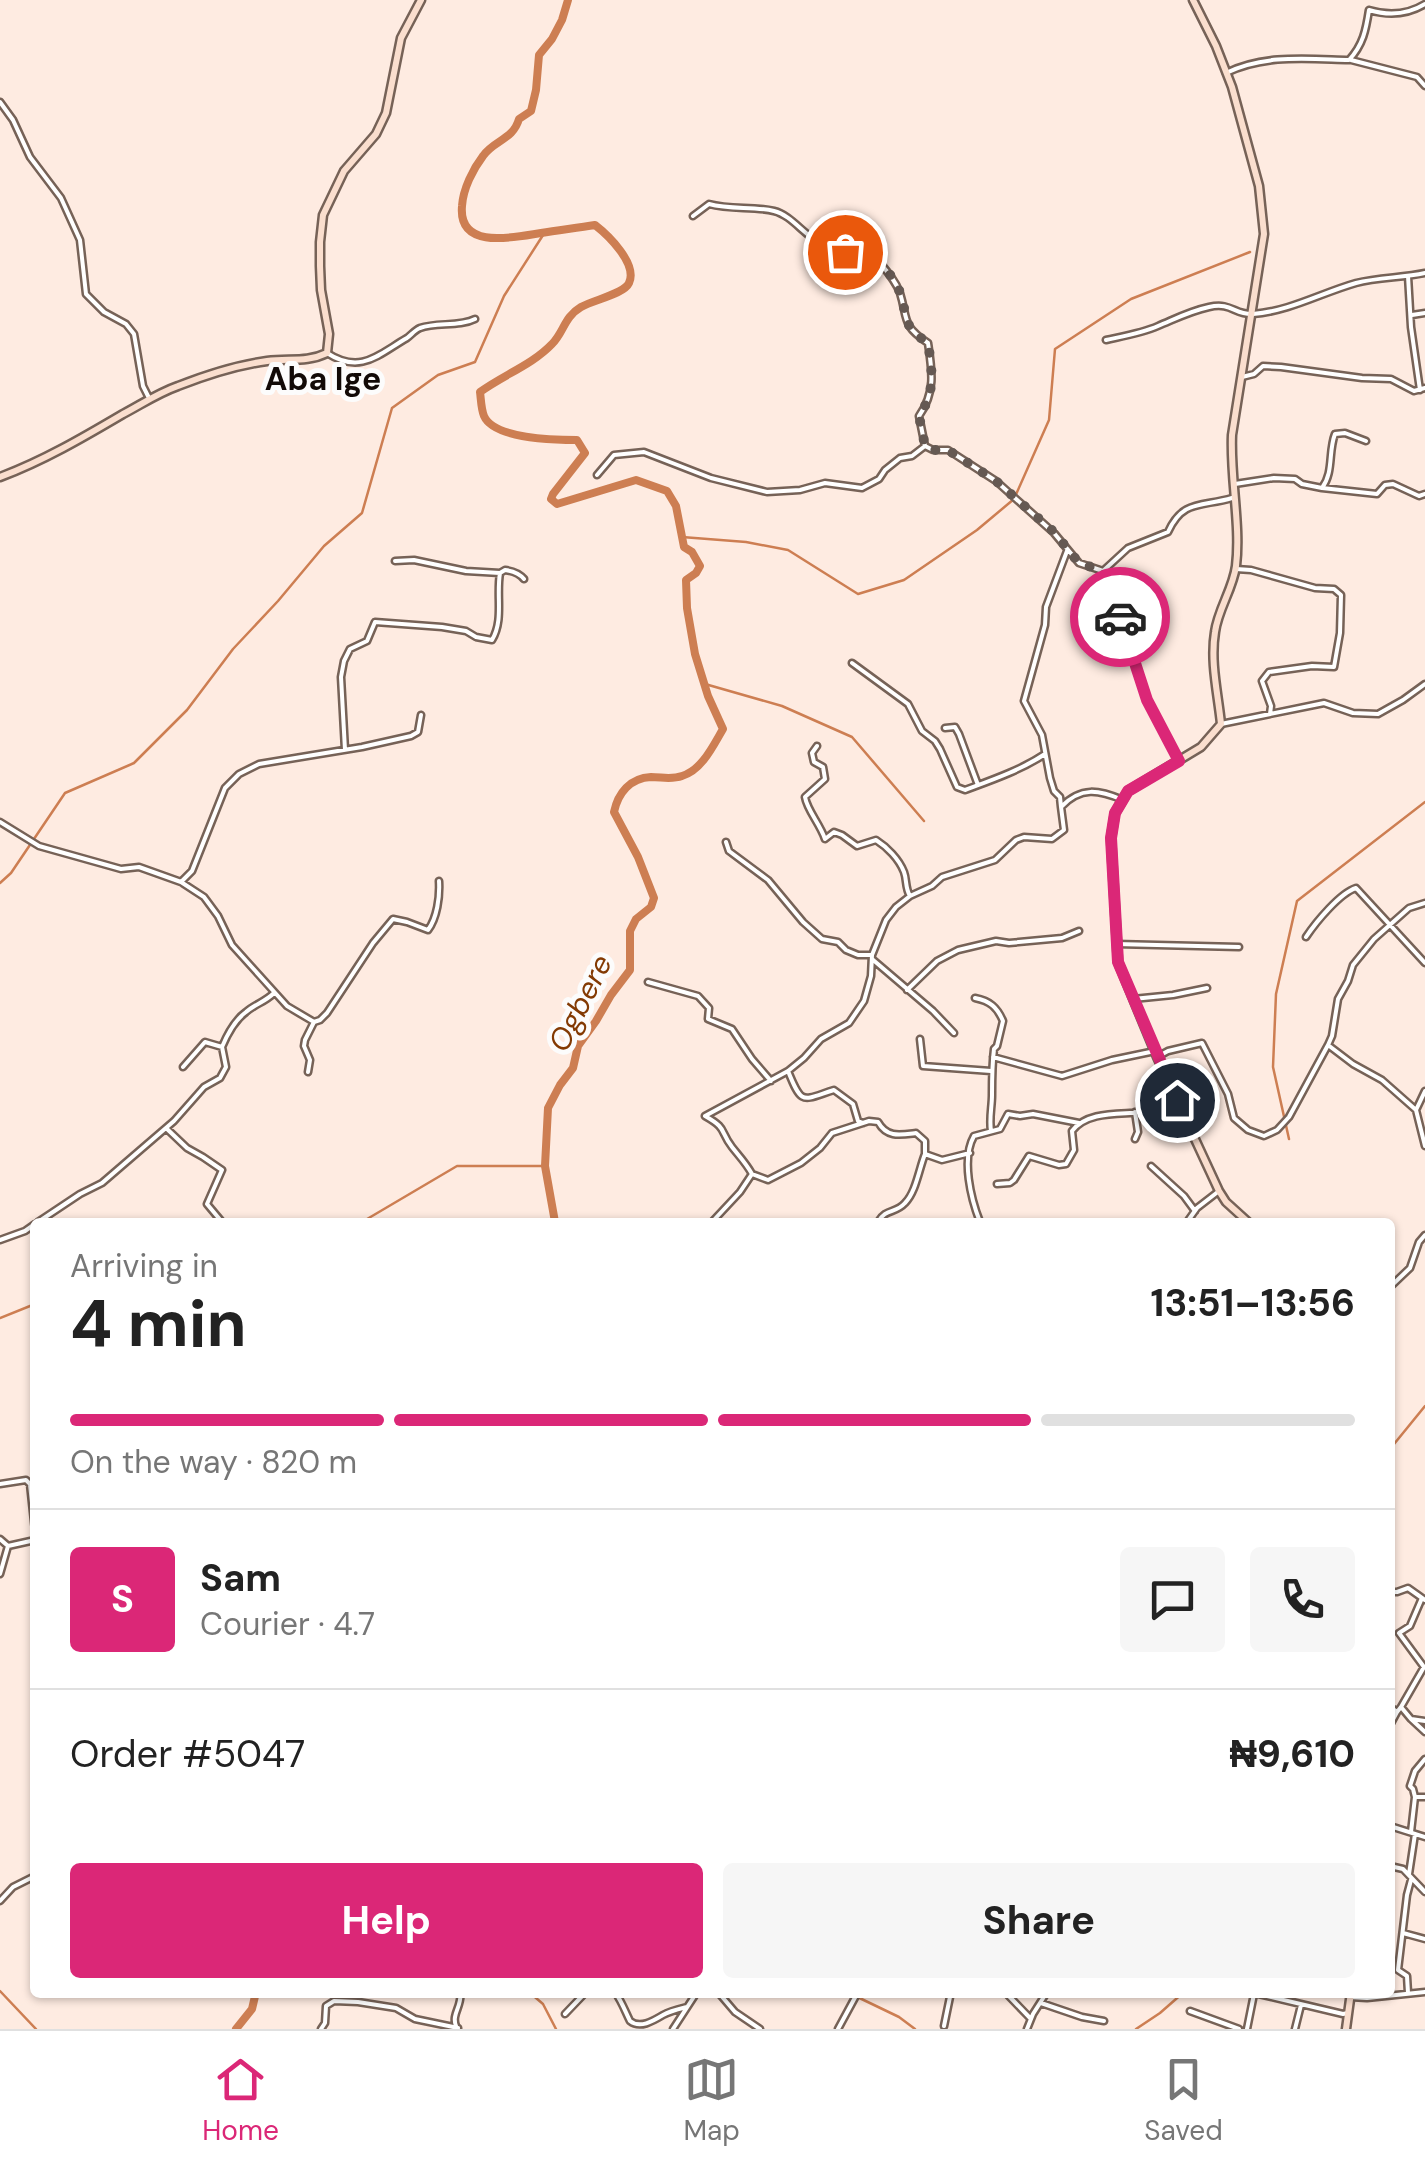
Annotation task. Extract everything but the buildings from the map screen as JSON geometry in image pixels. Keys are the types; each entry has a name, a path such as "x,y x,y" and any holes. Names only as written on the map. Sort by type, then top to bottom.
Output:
{"street":[{"path":"326,353 329,334 320,266 324,215 344,171 376,134 386,113 401,38 420,0"},
{"path":"1194,0 1226,73 1246,135 1259,186 1264,234 1232,435 1236,570 1215,630 1214,659 1222,724"},
{"path":"1349,60 1359,50 1369,10 1387,15 1414,11 1425,4"},
{"path":"1226,73 1246,63 1349,60 1416,77 1425,86"},
{"path":"0,102 30,157 60,198 80,240 86,294 134,334 143,386 149,398"},
{"path":"693,216 710,204 726,209 776,210 818,243 875,257 900,292 903,313 912,332 928,343 932,373 929,402 919,416 925,446"},
{"path":"1106,340 1142,332 1180,314 1209,307 1225,304 1251,314 1278,310 1361,282 1425,272"},
{"path":"1241,377 1264,366 1281,367 1391,380 1414,390 1422,389 1411,327 1408,276"},
{"path":"1412,315 1425,313"},
{"path":"0,477 74,442 149,398 236,367 263,361 310,360 326,353 343,361 366,362 383,355 420,328 466,323 475,318"},
{"path":"1322,488 1328,480 1335,434 1366,441"},
{"path":"598,475 614,455 644,452 711,478 767,492 800,490 825,483 862,488 879,479 900,458 912,456 925,446"},
{"path":"925,446 948,450 996,481 1054,532 1079,563 1103,571"},
{"path":"1232,484 1294,479 1322,488 1377,494 1385,485 1392,484 1419,496 1425,494"},
{"path":"1103,571 1128,548 1168,532 1174,518 1188,507 1233,498"},
{"path":"880,1218 907,1202 925,1154 924,1141 916,1134 892,1136 878,1122 832,1133 794,1168 768,1180 752,1174 722,1126 705,1116 788,1072 821,1038 849,1023 864,1001 872,958 886,920 896,907 942,876 995,860 1016,840 1052,839 1064,830 1060,797 1050,778 1042,735 1024,701 1046,625 1046,607 1068,549"},
{"path":"395,561 414,560 466,571 505,570 519,573 524,579"},
{"path":"1236,570 1251,570 1315,588 1334,589 1341,594 1334,666 1312,666 1264,676 1270,714"},
{"path":"1103,571 1147,700 1179,761"},
{"path":"345,750 340,677 350,649 367,640 375,622 442,627 492,640 499,625 500,573"},
{"path":"852,663 908,704 922,731 940,749 956,787 965,790 1046,754"},
{"path":"1244,1218 1219,1192 1118,962 1111,838 1115,813 1128,791 1201,747 1222,724 1324,703 1353,714 1378,714 1425,684"},
{"path":"181,882 192,871 226,788 239,774 259,764 411,736 418,732 421,715"},
{"path":"945,728 955,727 978,785"},
{"path":"817,746 812,754 814,762 823,767 825,778 804,797 826,839 834,832 857,846 876,840 887,847 904,872 910,896"},
{"path":"1061,806 1071,796 1100,791 1123,800"},
{"path":"0,822 38,846 121,869 139,867 181,882 204,897 232,946 286,1006 314,1022"},
{"path":"726,842 729,851 768,880 802,922 822,939 872,958 954,1033"},
{"path":"308,1072 310,1060 304,1040 314,1022 327,1013 393,919 428,930 434,922 439,881"},
{"path":"1306,936 1346,891 1356,888 1425,964"},
{"path":"993,1058 1062,1076 1112,1060 1202,1043 1228,1094 1234,1118 1248,1130 1264,1136 1277,1130 1289,1117 1328,1045 1338,999 1354,965 1374,939 1408,908 1425,903"},
{"path":"908,990 937,961 958,950 996,941 1062,938 1080,931"},
{"path":"1116,944 1239,947"},
{"path":"648,982 698,996 709,1008 708,1019 732,1029 771,1082"},
{"path":"1134,999 1207,988"},
{"path":"44,1218 102,1183 166,1128 204,1087 223,1074 226,1067 222,1047 241,1016 275,992"},
{"path":"975,998 994,1005 1003,1021 993,1058 991,1131"},
{"path":"920,1040 922,1066 992,1071"},
{"path":"183,1067 205,1042 222,1047"},
{"path":"1328,1045 1382,1080 1416,1110 1425,1146"},
{"path":"788,1072 802,1098 834,1090 854,1104 858,1121 864,1124"},
{"path":"1416,1110 1425,1091"},
{"path":"997,1184 1014,1180 1029,1156 1066,1164 1074,1150 1072,1131 1079,1123 1177,1100"},
{"path":"1134,1112 1138,1132 1135,1139"},
{"path":"979,1218 970,1194 970,1144 974,1136 1000,1129 1008,1114 1033,1114 1079,1123"},
{"path":"166,1128 187,1148 222,1170 207,1204 219,1218"},
{"path":"925,1154 942,1160 970,1153"},
{"path":"1151,1166 1195,1211"},
{"path":"716,1218 752,1174"},
{"path":"1190,1218 1219,1192"},
{"path":"0,1240 30,1227"},
{"path":"1395,1282 1410,1268 1418,1242 1425,1235"},
{"path":"1416,1250 1425,1253"},
{"path":"0,1484 26,1480 30,1484"},
{"path":"8,1546 30,1538"},
{"path":"0,1539 8,1546"},
{"path":"0,1574 8,1546"},
{"path":"1395,1592 1408,1588 1423,1599 1410,1626 1400,1633 1424,1666 1395,1716"},
{"path":"1395,1708 1425,1732"},
{"path":"1410,1718 1425,1721"},
{"path":"1408,1993 1408,1977 1398,1970 1413,1833 1415,1797 1410,1780 1425,1759"},
{"path":"1415,1797 1425,1797"},
{"path":"1395,1828 1425,1837"},
{"path":"1395,1867 1403,1869 1425,1892"},
{"path":"0,1901 13,1887 30,1878"},
{"path":"1403,1932 1425,1939"},
{"path":"1395,1995 1425,1992"},
{"path":"459,2029 454,2020 462,1998"},
{"path":"565,2014 580,1998"},
{"path":"619,1998 633,2028 645,2029 664,2015 686,2008"},
{"path":"673,2029 692,1998"},
{"path":"723,1998 758,2028"},
{"path":"838,2029 855,1998"},
{"path":"944,2026 950,1998"},
{"path":"1011,1998 1031,2019"},
{"path":"1027,2029 1044,1998"},
{"path":"1248,2029 1251,1998"},
{"path":"1275,1998 1348,2013"},
{"path":"1346,2029 1350,1998"},
{"path":"321,2029 326,2006 347,2001 396,2008 415,2019 459,2029"},
{"path":"1041,2004 1104,2021"},
{"path":"1295,2029 1302,2004"},
{"path":"1190,2010 1239,2029"}],"waterway":[{"name":"Ogbere","path":"554,1218 545,1166 548,1108 573,1068 578,1046 630,970 630,931 654,898 614,812 616,805 626,788 637,780 678,777 695,769 723,729 695,654 687,608 686,580 700,566 684,547 676,506 667,491 636,480 557,504 551,499 553,494 585,453 577,440 512,434 490,424 482,410 480,392 544,351 575,311 626,287 631,275 626,259 595,225 490,238 469,230 463,220 464,193 476,167 487,151 508,136 519,119 531,111 539,55 552,39 568,0"},
{"path":"0,883 11,873 65,793 134,763 187,710 233,649 324,546 362,513 392,408 438,375 475,362 504,296 545,232"},
{"path":"682,537 788,550 858,594 904,580 977,530 1014,499 1049,420 1055,349 1131,299 1250,252"},
{"path":"705,684 782,706 852,737 924,821"},
{"path":"1289,1139 1273,1067 1276,994 1297,901 1425,802"},
{"path":"369,1218 457,1166 545,1166"},
{"path":"0,1318 30,1306"},
{"path":"1395,1443 1425,1406"},
{"path":"0,1991 36,2029"},
{"name":"Ogbere","path":"236,2029 252,2009 255,1998"},
{"path":"536,1998 556,2029"},
{"path":"859,1998 915,2029"},
{"path":"1136,2029 1177,1998"}],"way so far":[{"path":"845,252 875,257 900,292 903,313 912,332 928,343 932,373 929,402 919,416 925,446 948,450 996,481 1054,532 1079,563 1103,571 1120,617"}],"district":[{"name":"Aba Ige","path":"323,379"}],"route":[{"path":"1120,617 1147,700 1179,761 1128,791 1115,813 1111,838 1116,952 1177,1100"}]}
